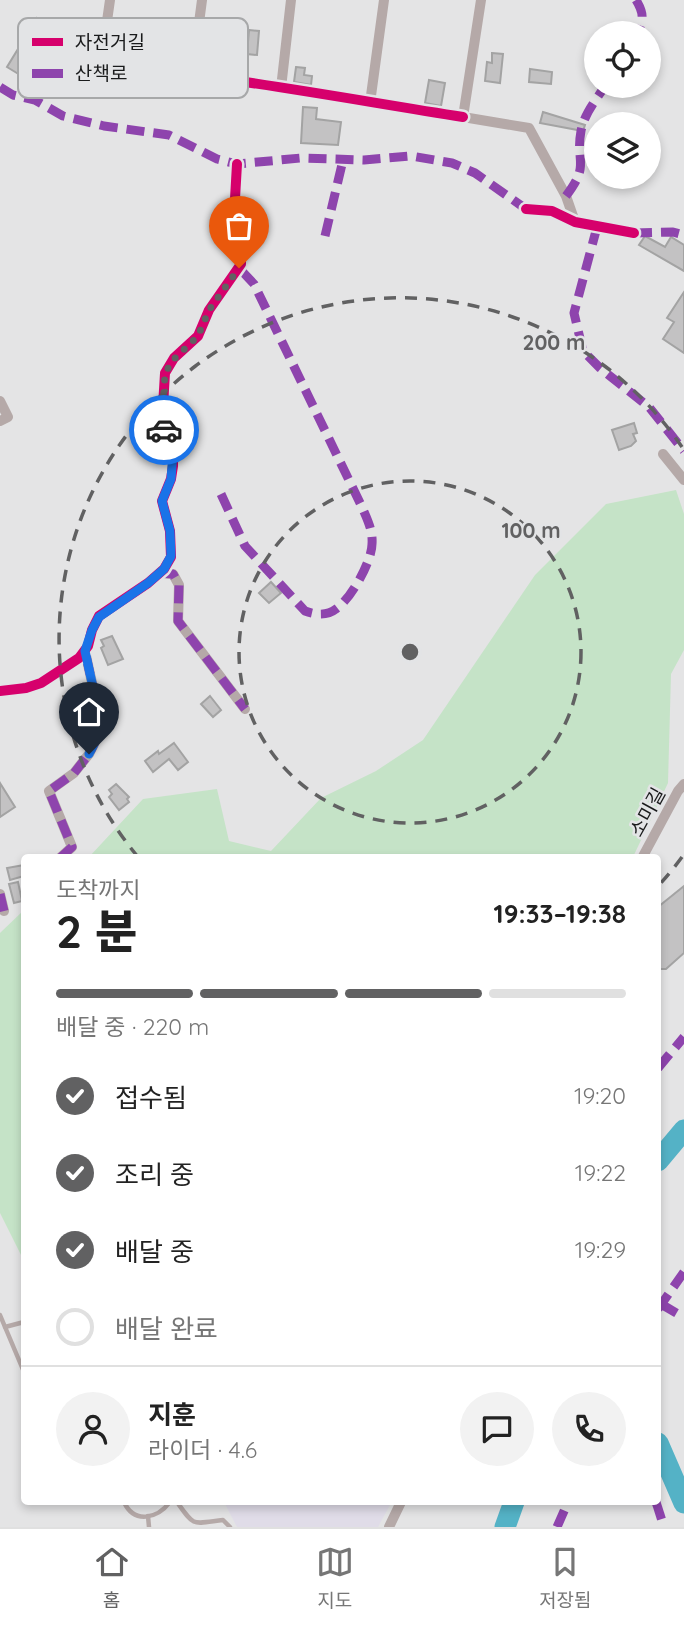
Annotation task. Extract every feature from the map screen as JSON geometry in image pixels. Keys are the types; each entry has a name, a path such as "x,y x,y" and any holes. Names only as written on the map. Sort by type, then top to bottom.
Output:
{"street":[{"path":"107,18 110,0"},
{"path":"200,18 202,0"},
{"path":"281,88 291,0"},
{"path":"370,103 384,0"},
{"path":"463,117 481,0"},
{"path":"248,84 529,128 566,195 575,222"},
{"path":"0,691 41,683 79,658 85,651 99,617 110,607 134,594 159,573 171,556 172,544 162,501 173,466 173,452 162,423 165,373 174,359 198,336 209,310 241,264 234,216 237,164"},
{"path":"526,209 552,211 575,222 634,233"},
{"path":"0,401 8,416 0,421"},
{"path":"663,454 684,480"},
{"path":"159,573 173,574 179,585 178,621 245,709"},
{"path":"64,854 72,847 49,791 74,773 89,754 102,728 85,651"},
{"name":"소미길","path":"644,854 684,784"},
{"path":"0,894 4,911"},
{"path":"389,1527 400,1505"}],"lane":[{"path":"0,1315 21,1365"},
{"path":"5,1327 21,1323"},
{"path":"126,1505 132,1514 138,1517 160,1511 167,1505"},
{"path":"179,1505 191,1524 197,1527 223,1520 230,1527"},
{"path":"148,1516 149,1527"}],"shaded area":[{"path":"226,1505 390,1505 378,1527 237,1527"}],"green space":[{"path":"676,490 684,514 684,650 671,674 668,783 634,854 92,854 143,799 217,789 229,841 271,851 321,798 376,771 423,740 535,575 606,504"},
{"path":"21,913 21,1255 0,1213 0,933"}],"building":[{"path":"249,30 259,31 257,55 248,54"},
{"path":"18,49 18,74 7,67"},
{"path":"492,53 503,54 500,83 485,81 487,62 492,63"},
{"path":"296,67 305,68 304,75 312,76 311,85 294,82"},
{"path":"530,69 552,72 551,84 529,82"},
{"path":"429,80 445,83 441,106 425,103"},
{"path":"303,107 317,108 316,119 341,122 338,145 301,143"},
{"path":"543,112 584,125 584,128 583,131 540,123"},
{"path":"645,236 665,247 671,237 684,245 684,271 639,245"},
{"path":"684,292 684,353 663,339 674,322 667,318"},
{"path":"634,423 637,433 633,434 636,441 619,450 612,430"},
{"path":"271,582 281,593 269,603 259,593"},
{"path":"112,636 123,659 108,665 101,648 104,646 101,640"},
{"path":"210,696 221,710 213,717 201,704"},
{"path":"174,743 188,762 178,770 169,759 153,772 145,761"},
{"path":"0,783 15,807 0,817"},
{"path":"116,784 129,797 129,802 119,810 109,797 112,794 109,790"},
{"path":"21,866 21,877 10,880 7,868"},
{"path":"18,882 21,901 14,903 9,884"},
{"path":"684,886 684,953 666,969 661,969 661,905"}],"waterway":[{"path":"661,1157 684,1130"},
{"path":"661,1450 684,1503"},
{"path":"505,1527 513,1505"}],"marked path":[{"path":"636,0 641,9 641,21"},
{"path":"0,87 18,96"},
{"path":"26,98 63,116 104,126 169,135 217,159 237,164 301,158 364,160 411,156 452,163 475,173 526,209"},
{"path":"566,196 578,176 583,125 597,98"},
{"path":"325,236 343,160"},
{"path":"597,227 574,313 583,351 649,407 684,451"},
{"path":"634,233 673,232 684,235"},
{"path":"221,494 245,546 305,611 325,614 342,604 365,569 371,551 369,525 254,284 239,268"},
{"path":"159,573 173,574 179,585 178,621 245,709"},
{"path":"64,854 72,847 49,791 74,773 89,754 102,728 85,651"},
{"path":"0,894 4,911"},
{"path":"661,1064 684,1037"},
{"path":"661,1305 684,1272"},
{"path":"661,1304 678,1314 684,1313"},
{"path":"557,1527 567,1505"},
{"path":"657,1505 664,1527"}],"cycle path":[{"path":"248,83 463,117"},
{"path":"0,691 41,683 79,658 88,646 99,616 148,583 164,569 171,557 170,531 162,501 173,466 173,452 162,423 165,373 174,358 198,336 209,310 241,264 234,216 237,164"},
{"path":"526,209 552,211 575,222 634,233"}],"way so far":[{"path":"164,430 162,423 165,373 174,359 198,336 209,310 239,268"}],"route":[{"path":"89,754 102,728 85,651 92,630 99,617 110,607 134,594 164,569 171,556 170,531 162,501 171,479 173,452 164,430"}]}
